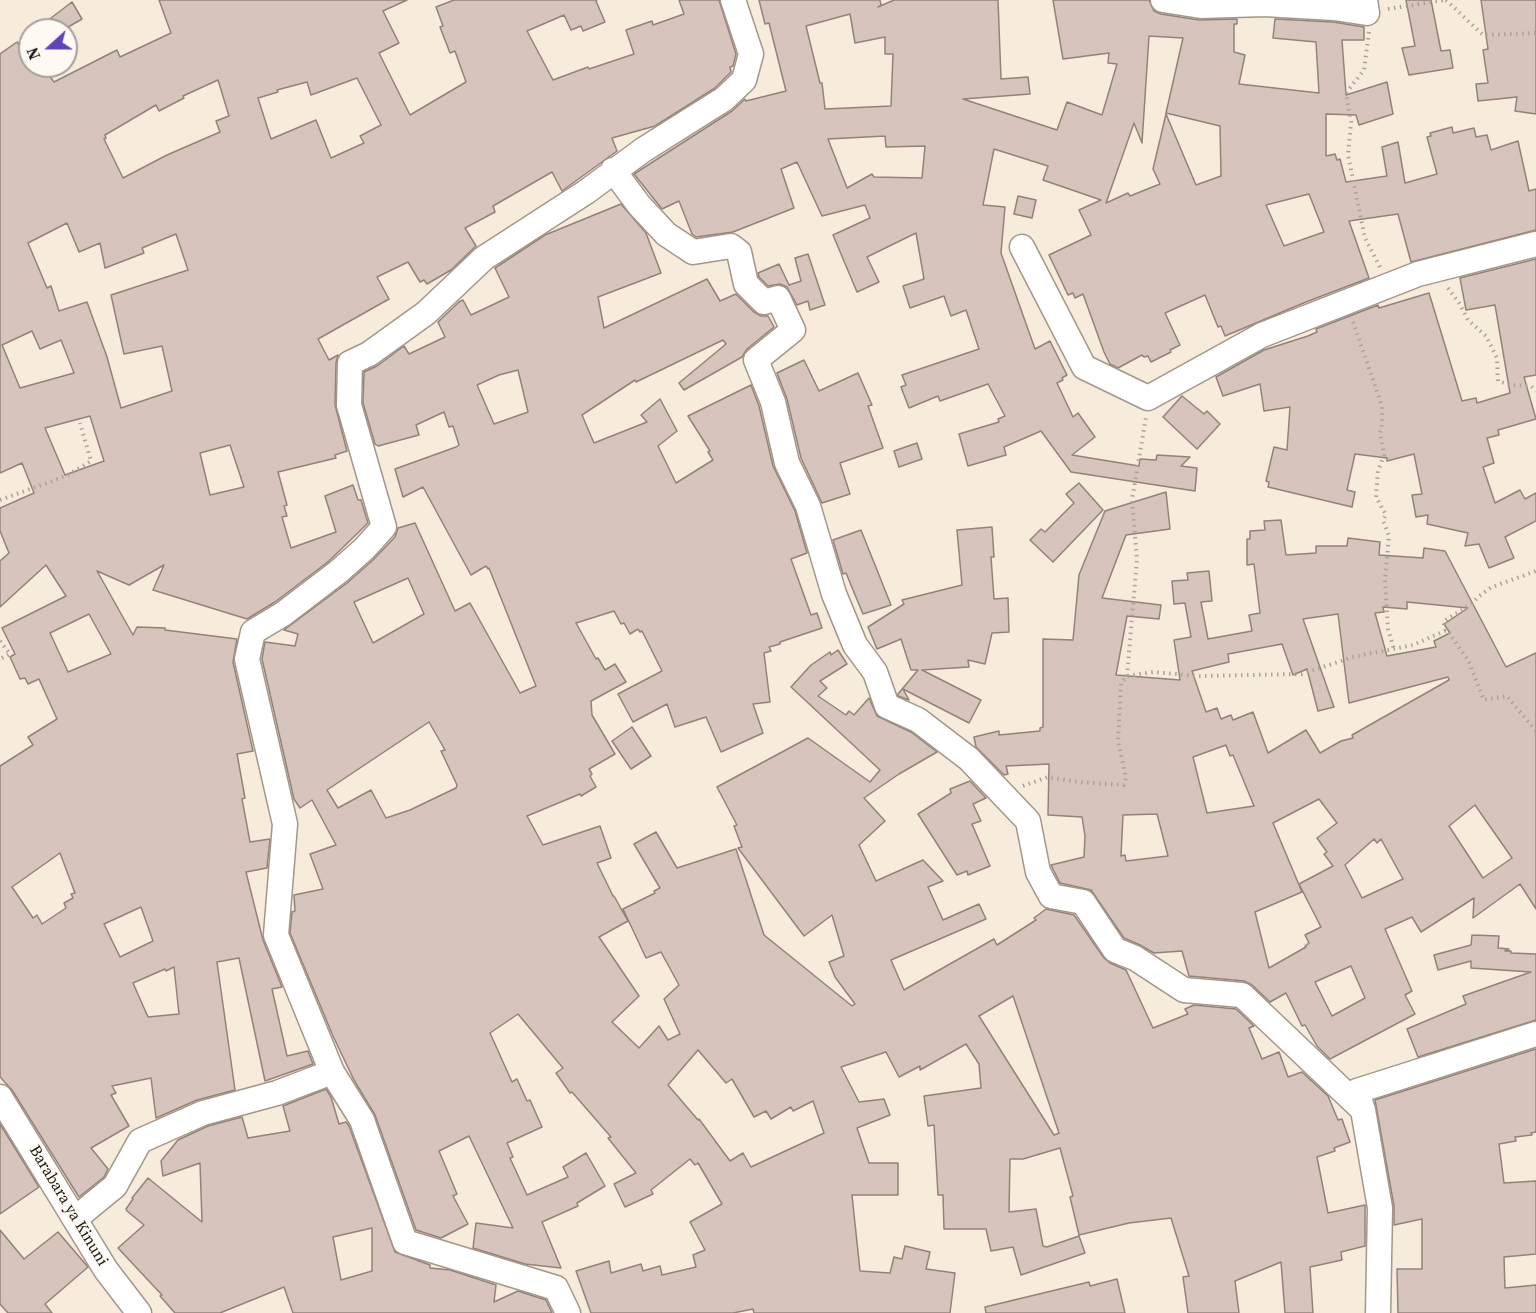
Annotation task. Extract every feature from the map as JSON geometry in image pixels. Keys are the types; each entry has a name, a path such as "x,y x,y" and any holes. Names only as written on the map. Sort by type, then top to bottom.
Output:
{"street":[{"path":"567,1313 556,1288 405,1242 362,1120 332,1072 276,935 285,824 247,659 253,632 283,614 338,572 384,527 349,405 350,363 369,354 426,313 484,258 586,192 613,170 724,99 744,80 751,54 733,0"},
{"path":"1163,0 1201,6 1264,4 1334,8 1366,6"},
{"path":"613,170 639,205 666,234 693,252 731,246 739,252 746,284 764,302 778,298 793,330 756,360 773,402 787,464 808,506 834,594 855,645 875,672 887,705 918,720 969,759 1028,821 1038,872 1051,896 1083,902 1115,951 1135,958 1184,990 1242,995 1363,1110"},
{"path":"1022,247 1084,367 1148,398 1262,335 1350,300 1418,274 1536,244"},
{"path":"1378,1313 1380,1208 1363,1110 1357,1091 1536,1034"},
{"path":"76,1218 115,1186 140,1141 203,1113 277,1092 332,1072"},
{"name":"Barabara ya Kinuni","path":"0,1097 106,1270 139,1313"}],"path":[{"path":"1389,285 1365,238 1348,155 1351,122 1346,93 1364,70 1370,39 1366,6 1445,0 1483,35 1536,33"},
{"path":"1437,269 1468,320 1486,336 1497,358 1498,381 1510,385 1531,386 1536,391"},
{"path":"1350,300 1352,320 1382,406 1380,433 1383,455 1378,471 1376,497 1386,515 1383,520 1389,536 1389,556 1385,580 1388,629 1394,649"},
{"path":"1001,793 1048,777 1124,785 1126,778 1118,741 1120,683 1126,676 1137,560 1132,500 1148,398"},
{"path":"0,500 66,476 91,461 80,423"},
{"path":"1536,572 1492,587 1473,603 1444,621 1444,626 1468,660 1484,700 1507,696 1536,731"},
{"path":"1126,676 1153,672 1200,676 1302,674 1353,657 1413,645 1447,630"},
{"path":"0,641 10,654 0,659"}],"building":[{"path":"159,0 407,0 383,11 399,43 379,53 410,115 466,82 455,51 450,53 440,27 443,26 436,7 454,0 597,0 605,22 583,31 581,26 571,30 564,15 527,31 553,80 634,54 626,30 652,21 653,25 684,14 679,0 719,0 736,54 733,66 730,67 731,72 715,88 655,126 612,138 617,151 562,191 552,172 493,206 495,212 465,228 476,246 451,270 427,284 424,280 420,282 408,262 377,277 389,299 318,339 329,360 338,355 335,405 347,451 335,455 336,458 278,472 287,505 284,506 287,516 282,517 291,548 336,532 325,496 353,485 358,500 361,500 368,523 329,561 275,602 247,619 153,590 164,565 129,585 97,571 133,635 137,627 165,628 165,630 237,639 233,662 253,751 237,754 245,798 242,799 250,842 270,839 267,868 246,872 263,940 282,987 272,989 287,1056 308,1051 313,1064 265,1081 239,958 217,962 235,1090 197,1100 156,1118 151,1078 112,1086 116,1093 111,1095 129,1126 91,1148 108,1169 104,1177 79,1197 12,1090 0,1077 0,766 33,745 28,737 57,719 39,679 28,684 25,678 20,679 10,657 15,654 2,628 66,596 46,565 0,607 0,561 9,553 0,531 0,508 34,493 22,463 0,473 0,54 17,42 18,78 51,78 54,82 62,78 78,78 78,70 117,50 120,57 171,33","holes":["357,78 381,125 360,136 364,143 331,158 316,120 271,139 258,98 307,82 311,95","218,80 229,116 216,121 220,132 167,155 123,178 104,139 105,135 156,105 159,111 184,98 183,96","67,223 79,252 100,243 105,268 144,253 142,248 176,234 188,270 111,295 124,354 162,346 172,391 121,408 107,357 87,302 59,311 51,286 47,288 28,243","32,331 40,349 61,340 74,373 20,388 2,345","90,416 104,461 65,475 45,428","230,445 244,487 210,495 200,453","89,614 111,654 68,672 50,633","60,853 75,893 71,894 73,898 64,903 66,908 42,924 37,915 33,918 12,887","141,907 153,941 120,957 104,924","174,967 179,1014 148,1017 133,983 165,969 166,971"]},
{"path":"759,0 880,0 881,5 878,7 894,0 998,0 1001,79 1028,77 1030,94 963,99 1057,130 1067,102 1102,115 1117,64 1108,63 1109,53 1063,59 1053,0 1149,0 1154,11 1161,14 1199,20 1237,19 1237,24 1234,24 1234,52 1245,55 1239,84 1319,93 1316,42 1273,38 1275,19 1333,22 1364,27 1364,40 1342,40 1346,95 1387,82 1393,114 1359,125 1356,115 1326,114 1326,156 1335,154 1337,160 1340,159 1346,182 1387,176 1382,147 1398,142 1405,183 1437,174 1427,137 1431,136 1430,133 1452,127 1453,133 1474,128 1476,137 1487,135 1491,150 1518,141 1529,191 1536,189 1536,230 1411,262 1398,214 1349,221 1369,278 1225,336 1221,326 1218,327 1205,295 1165,313 1180,345 1151,362 1148,356 1142,355 1118,368 1110,364 1104,352 1083,294 1075,298 1073,293 1068,295 1049,255 1091,235 1079,210 1101,200 1043,180 1048,166 994,149 983,205 1005,207 1001,253 1035,349 1050,341 1067,375 1057,383 1073,417 1078,413 1095,437 1072,455 1139,466 1140,459 1156,460 1157,455 1190,457 1181,466 1197,468 1195,491 1071,472 1041,431 1004,447 1006,455 968,466 959,434 999,422 998,419 1005,416 988,384 940,401 938,396 909,408 901,387 906,385 902,375 979,349 966,310 951,316 944,296 910,308 903,286 924,279 916,233 867,257 879,282 857,292 833,235 870,218 865,205 822,216 797,162 781,169 794,208 733,232 696,237 692,234 679,201 662,209 634,174 732,111 745,99 746,101 786,91 769,23 765,24","holes":["850,14 855,43 885,37 885,54 893,54 891,106 825,109 822,83 820,83 806,26","1149,36 1183,38 1166,113 1220,126 1221,176 1196,185 1166,114 1153,169 1160,184 1130,196 1128,193 1106,203 1134,123 1142,143","885,136 886,147 925,146 922,178 874,177 872,174 847,188 828,139","1309,194 1324,232 1284,246 1266,205"]},
{"path":"1406,0 1431,0 1441,51 1450,50 1453,68 1409,75 1402,48 1415,46"},
{"path":"1481,0 1536,0 1536,114 1515,111 1517,97 1478,101 1476,84 1488,83 1483,50 1488,49"},
{"path":"72,2 82,19 78,21 78,18 51,18"},
{"path":"1018,196 1036,200 1032,218 1014,214"},
{"path":"621,204 646,233 661,273 598,297 604,328 707,279 720,301 736,294 754,312 761,316 768,316 774,327 747,349 742,357 684,390 679,383 726,344 723,340 636,382 635,380 582,415 594,443 647,422 641,415 660,399 677,431 658,446 676,483 713,460 708,452 710,451 688,416 751,385 759,406 773,466 795,511 807,553 791,559 811,615 817,613 822,628 780,642 780,644 769,647 771,651 764,653 770,702 753,704 763,733 721,752 706,717 675,727 667,704 633,722 618,694 662,671 642,631 638,629 630,634 614,611 576,623 596,659 598,658 605,670 615,664 626,682 591,701 592,715 615,754 589,769 596,787 581,796 580,794 527,816 543,845 600,826 611,858 597,863 628,921 599,937 639,996 612,1022 639,1048 659,1026 668,1040 680,1034 664,999 679,985 661,952 646,958 623,909 655,893 654,891 660,888 634,844 656,832 677,868 736,849 764,935 852,1006 855,1004 835,977 829,962 844,956 832,915 804,936 738,848 742,847 734,826 737,825 717,787 808,738 870,782 880,770 791,687 811,665 830,652 831,655 838,650 847,664 820,681 827,688 818,696 846,715 849,711 854,715 869,698 877,716 911,732 937,752 864,798 885,821 859,845 876,881 923,860 943,881 928,887 943,920 979,904 986,919 891,960 904,990 994,939 997,945 1036,920 1034,918 1046,909 1074,915 1104,958 1126,970 1153,1028 1188,1014 1185,1009 1194,1005 1236,1009 1254,1026 1249,1028 1262,1059 1279,1052 1288,1077 1302,1072 1328,1096 1338,1120 1342,1119 1350,1142 1334,1148 1335,1151 1317,1157 1328,1213 1365,1205 1365,1246 1341,1252 1342,1260 1310,1267 1313,1313 1285,1313 1281,1262 1235,1281 1239,1313 1188,1313 1183,1277 1189,1276 1171,1218 1129,1223 1079,1235 1070,1197 1073,1196 1060,1148 1023,1159 1010,1159 1009,1212 1036,1209 1043,1246 1047,1247 1079,1236 1085,1253 1021,1275 1013,1247 991,1251 986,1229 944,1229 943,1195 938,1195 934,1125 928,1126 924,1096 981,1088 979,1064 966,1044 920,1070 920,1066 899,1077 886,1052 841,1067 859,1102 884,1099 890,1115 857,1128 869,1163 898,1163 898,1195 852,1195 860,1271 890,1273 894,1257 902,1259 905,1246 930,1252 926,1269 955,1273 950,1313 754,1313 753,1309 733,1313 591,1313 576,1271 609,1261 611,1273 641,1264 643,1271 660,1266 662,1275 696,1267 693,1255 705,1250 690,1222 722,1204 698,1163 695,1165 690,1159 651,1190 653,1194 625,1207 614,1184 636,1173 608,1138 611,1137 572,1092 570,1093 556,1073 563,1068 518,1014 490,1033 512,1082 517,1079 527,1101 530,1100 542,1127 507,1143 513,1157 510,1158 527,1195 568,1177 563,1167 586,1153 605,1186 577,1203 578,1206 542,1222 561,1268 525,1264 473,1248 476,1223 513,1228 469,1136 439,1151 457,1194 453,1196 468,1224 441,1238 416,1230 375,1115 354,1080 333,1036 290,933 292,912 295,911 294,895 323,889 310,854 336,845 312,800 300,808 294,799 262,659 265,642 295,646 298,634 284,630 347,583 373,560 395,537 398,528 415,523 455,611 470,603 520,693 536,686 489,568 486,566 471,575 423,487 403,497 395,469 459,445 453,426 449,427 444,412 416,425 419,435 378,446 375,444 363,403 364,372 377,366 404,346 409,354 445,337 438,322 459,302 463,300 471,315 509,297 495,268 545,235","holes":["518,370 528,412 494,424 477,385 499,375","408,578 424,614 373,643 354,602","429,722 445,750 441,751 457,785 456,788 410,810 386,818 371,790 338,808 327,790","1013,996 1059,1133 1054,1135 979,1016","698,1050 726,1083 732,1079 754,1117 766,1111 771,1119 791,1107 793,1111 813,1101 824,1133 751,1167 743,1153 730,1161 668,1085"]},
{"path":"808,254 825,305 810,310 808,301 797,305 787,287 780,284 768,286 758,273 779,264 789,285 801,281 795,258"},
{"path":"1536,259 1536,375 1524,377 1536,419 1498,430 1499,435 1487,438 1494,463 1483,467 1495,503 1520,490 1525,499 1536,493 1536,521 1505,537 1514,558 1489,568 1479,544 1465,546 1468,533 1427,524 1428,515 1416,517 1412,495 1422,494 1414,454 1387,461 1387,458 1355,454 1347,490 1355,492 1352,507 1268,487 1269,482 1266,481 1274,447 1287,450 1290,407 1264,411 1260,384 1223,396 1216,377 1264,350 1308,336 1317,332 1316,329 1378,305 1379,308 1429,293 1462,401 1476,398 1477,403 1510,393 1495,305 1466,310 1460,278"},
{"path":"804,360 819,391 858,373 872,405 868,406 883,448 840,463 850,494 822,503 801,458 787,399 777,373"},
{"path":"1182,396 1204,414 1207,411 1220,424 1197,449 1163,417"},
{"path":"917,443 922,459 899,467 894,451"},
{"path":"1079,483 1103,510 1053,562 1030,540 1041,529 1045,532 1074,503 1066,494"},
{"path":"1166,492 1170,529 1126,535 1102,598 1161,605 1159,619 1127,616 1116,675 1180,680 1174,640 1191,637 1185,603 1174,604 1172,581 1188,580 1187,573 1209,571 1212,601 1201,602 1208,639 1252,631 1249,615 1260,613 1254,564 1247,565 1247,539 1250,539 1250,531 1265,530 1264,521 1281,520 1286,555 1316,553 1316,546 1347,546 1348,538 1380,542 1379,555 1423,558 1424,548 1445,551 1506,667 1536,653 1536,909 1520,884 1473,918 1474,898 1421,932 1412,917 1385,929 1412,991 1405,995 1415,1014 1330,1059 1317,1046 1305,1025 1302,1026 1286,993 1270,1002 1252,985 1244,981 1189,976 1182,951 1154,953 1124,938 1091,890 1060,883 1051,865 1084,857 1085,836 1082,817 1048,815 1049,764 1006,766 1008,774 1004,775 976,747 974,737 999,731 999,735 1040,731 1043,727 1043,639 1073,640 1079,575 1105,511","holes":["1407,602 1468,608 1444,624 1450,633 1434,641 1436,647 1387,656 1375,613 1384,612 1383,607 1407,609","1338,614 1349,703 1448,677 1449,680 1352,735 1353,738 1341,741 1320,753 1306,730 1268,753 1253,712 1233,720 1231,715 1221,719 1217,708 1206,712 1192,671 1229,662 1228,654 1282,644 1293,675 1307,669 1318,711 1334,707 1303,619","1226,745 1230,756 1233,755 1254,806 1207,813 1193,757","1319,799 1337,823 1317,838 1327,852 1324,854 1333,866 1299,884 1321,927 1305,935 1309,943 1306,947 1269,968 1255,912 1302,892 1273,823","1475,805 1512,858 1483,878 1449,826","1157,814 1168,856 1126,861 1125,855 1121,856 1123,815","1374,839 1377,843 1381,839 1403,879 1362,898 1345,865","1351,966 1365,998 1332,1016 1315,982"]},
{"path":"992,527 994,557 991,557 994,599 1008,598 1009,632 992,633 985,664 968,660 969,667 922,670 981,700 969,723 903,689 909,700 898,696 898,694 918,670 911,670 901,639 877,649 868,627 904,604 902,600 962,585 957,530"},
{"path":"861,530 891,605 863,614 846,573 843,574 833,540"},
{"path":"632,727 651,756 631,769 612,741"},
{"path":"970,781 986,798 973,804 981,821 972,824 990,866 968,875 967,871 957,875 918,814 951,793 950,789"},
{"path":"1472,935 1499,936 1498,948 1509,949 1505,951 1511,951 1511,953 1536,954 1536,1020 1418,1057 1407,1029 1466,1004 1463,996 1531,972 1471,968 1471,961 1438,970 1434,955 1471,945"},
{"path":"1536,1049 1536,1132 1531,1133 1532,1135 1515,1137 1516,1141 1499,1144 1504,1183 1536,1181 1536,1254 1504,1257 1505,1288 1536,1285 1536,1313 1398,1313 1397,1269 1422,1269 1422,1219 1394,1225 1394,1206 1375,1100"},
{"path":"326,1089 331,1097 339,1124 346,1122 349,1126 395,1252 430,1265 430,1268 450,1270 496,1285 494,1302 518,1291 546,1300 552,1313 293,1313 284,1287 220,1313 175,1313 160,1296 162,1295 118,1248 144,1225 126,1209 148,1178 202,1222 200,1163 163,1176 161,1161 178,1140 208,1126 242,1117 248,1138 290,1131 283,1106","holes":["372,1228 372,1271 341,1280 333,1237"]},
{"path":"0,1124 39,1187 0,1214"},
{"path":"0,1230 24,1259 58,1232 88,1267 45,1304 52,1313 8,1313 0,1304"},
{"path":"1117,1279 1125,1313 986,1313 985,1307 1089,1282 1090,1286"}]}
